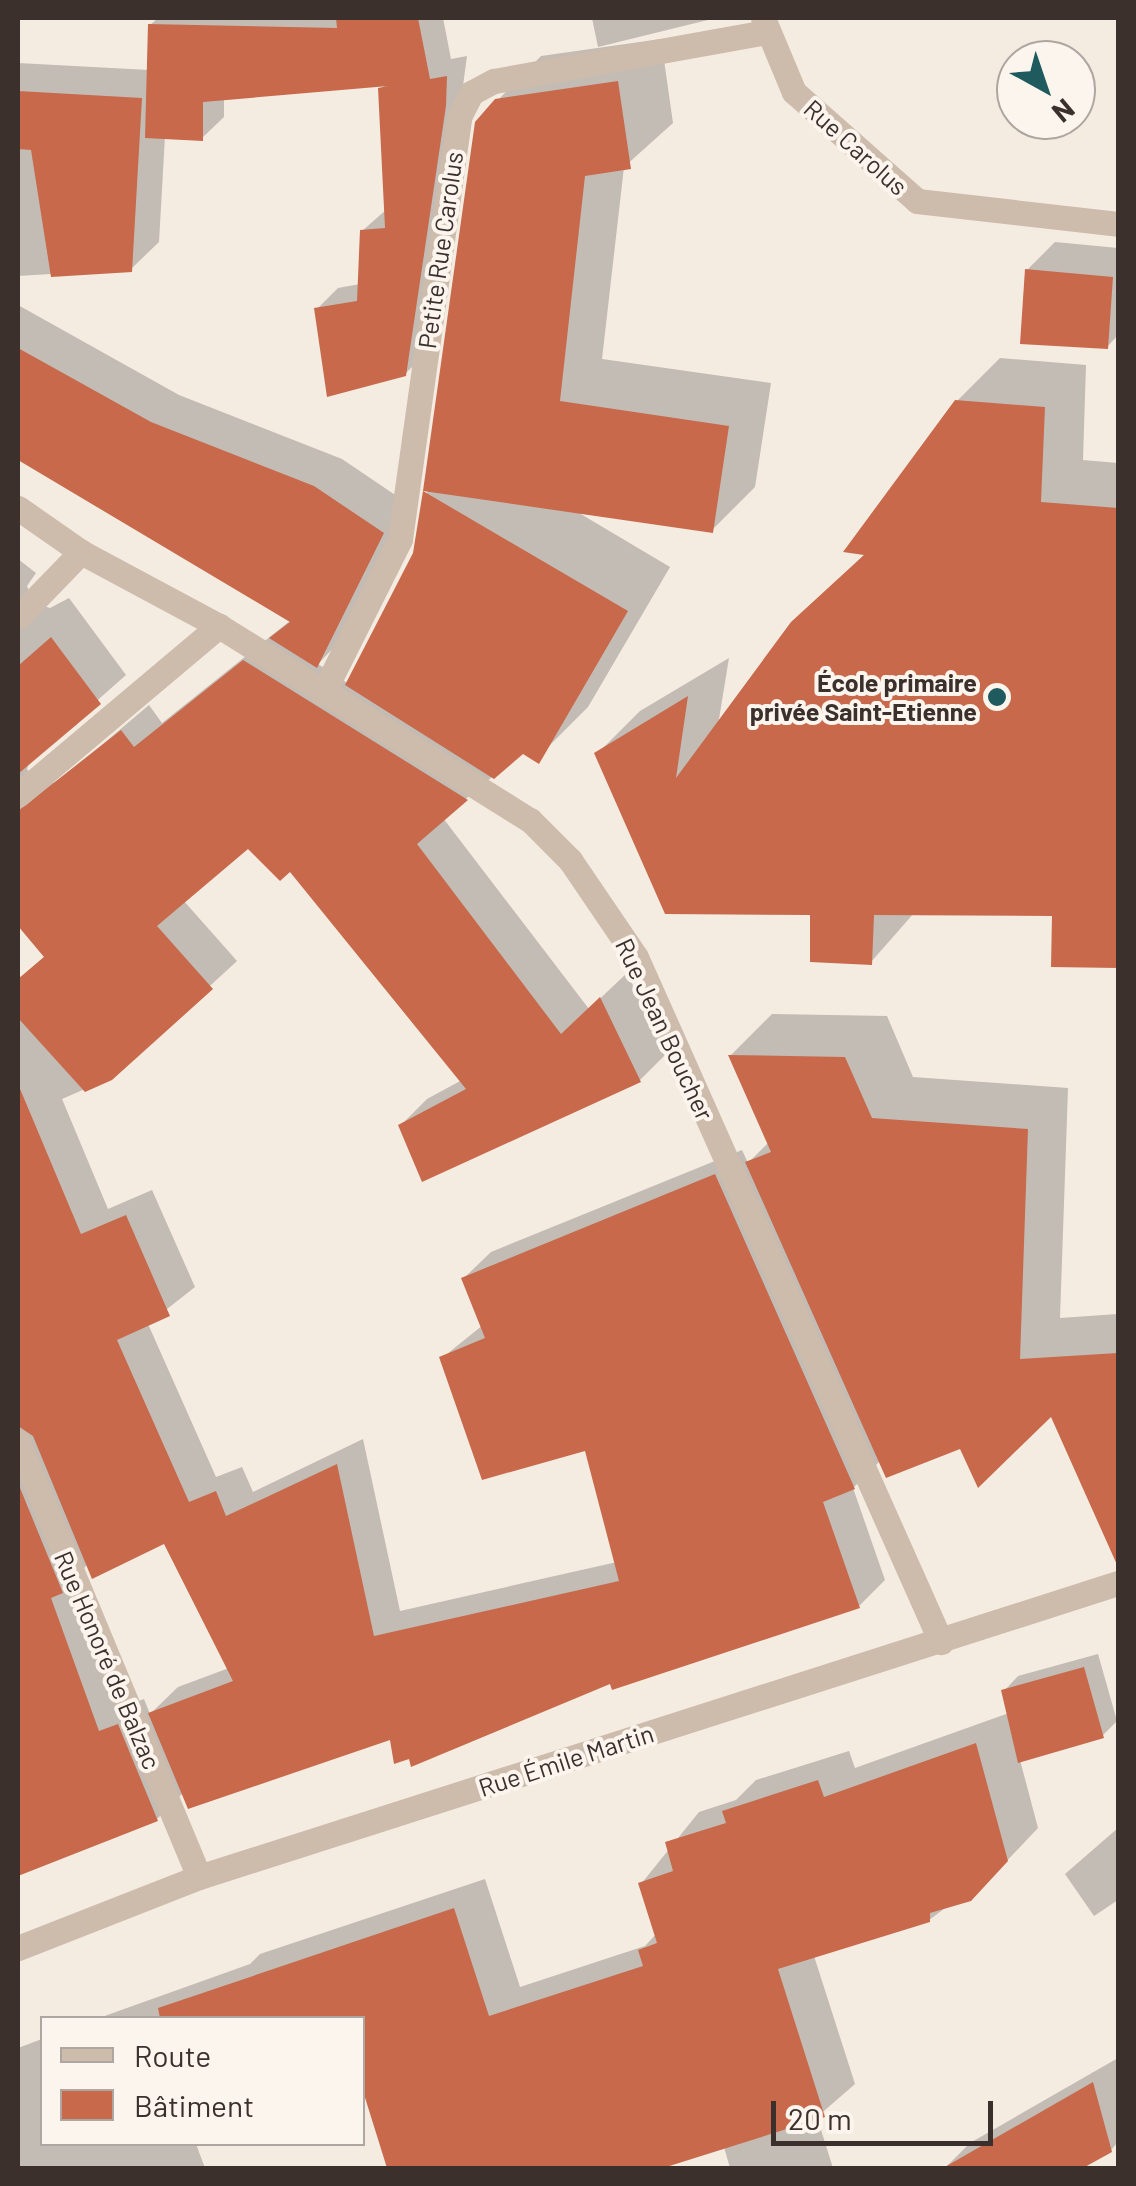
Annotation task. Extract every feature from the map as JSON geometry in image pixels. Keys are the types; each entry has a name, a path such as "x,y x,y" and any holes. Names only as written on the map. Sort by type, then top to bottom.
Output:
{"street":[{"name":"Rue Carolus","path":"765,25 794,92 917,201 1118,224"},
{"name":"Petite Rue Carolus","path":"322,693 400,539 459,118 471,92 494,82 765,25"},
{"name":"Rue Jean Boucher","path":"18,508 81,552 219,626 530,820 570,860 636,957 941,1642"},
{"path":"18,617 81,552"},
{"path":"18,795 219,626"},
{"name":"Rue Honoré de Balzac","path":"18,1442 199,1877"},
{"name":"Rue Émile Martin","path":"18,1948 199,1877 1118,1584"}],"building":[{"path":"336,18 418,18 430,79 447,76 446,106 406,376 327,397 314,308 357,301 360,230 385,228 378,88 388,86 203,102 203,141 145,138 148,24 337,28"},
{"path":"618,81 631,169 585,176 560,401 729,426 713,533 423,491 475,122 495,99"},
{"path":"18,91 142,98 132,272 51,277 31,150 18,149"},
{"path":"1025,269 1113,277 1108,349 1020,344"},
{"path":"18,348 151,422 314,486 384,533 317,668 269,638 290,622 18,460"},
{"path":"955,400 1045,407 1041,502 1118,508 1118,968 1051,967 1052,916 874,915 872,965 810,962 810,915 665,914 594,753 688,696 676,778 791,622 864,555 843,552"},
{"path":"423,491 628,611 539,764 523,754 494,779 345,685 413,553"},
{"path":"51,637 101,704 18,774 18,666"},
{"path":"243,660 468,800 417,844 561,1034 600,997 641,1082 422,1182 398,1125 466,1089 290,872 280,881 248,849 157,926 213,989 112,1080 85,1092 18,1018 18,979 44,957 18,926 18,811 121,730 134,747"},
{"path":"728,1055 845,1057 872,1118 1028,1129 1020,1359 1118,1353 1118,1567 1051,1417 978,1488 960,1449 886,1478 745,1162 771,1152"},
{"path":"18,1084 81,1234 126,1215 170,1316 117,1340 189,1502 216,1491 226,1516 337,1464 374,1636 619,1581 585,1451 482,1480 439,1357 485,1338 461,1278 715,1174 855,1489 823,1502 860,1608 612,1690 610,1684 411,1767 409,1759 394,1764 390,1740 188,1809 148,1713 233,1681 164,1544 92,1579 33,1436 18,1426"},
{"path":"18,1483 63,1593 51,1598 99,1731 118,1724 158,1821 18,1876"},
{"path":"1084,1667 1104,1738 1018,1763 1001,1690"},
{"path":"976,1743 1008,1861 971,1901 930,1913 930,1922 778,1969 825,2117 663,2168 387,2168 365,2098 365,2016 160,2016 158,2008 454,1908 489,2016 643,1966 638,1950 657,1943 638,1883 673,1871 665,1842 726,1823 722,1811 818,1780 824,1797"},
{"path":"1093,2082 1112,2152 1083,2168 943,2168"}],"place":[{"name":"École primaire privée Saint-Etienne","path":"997,697"}]}
